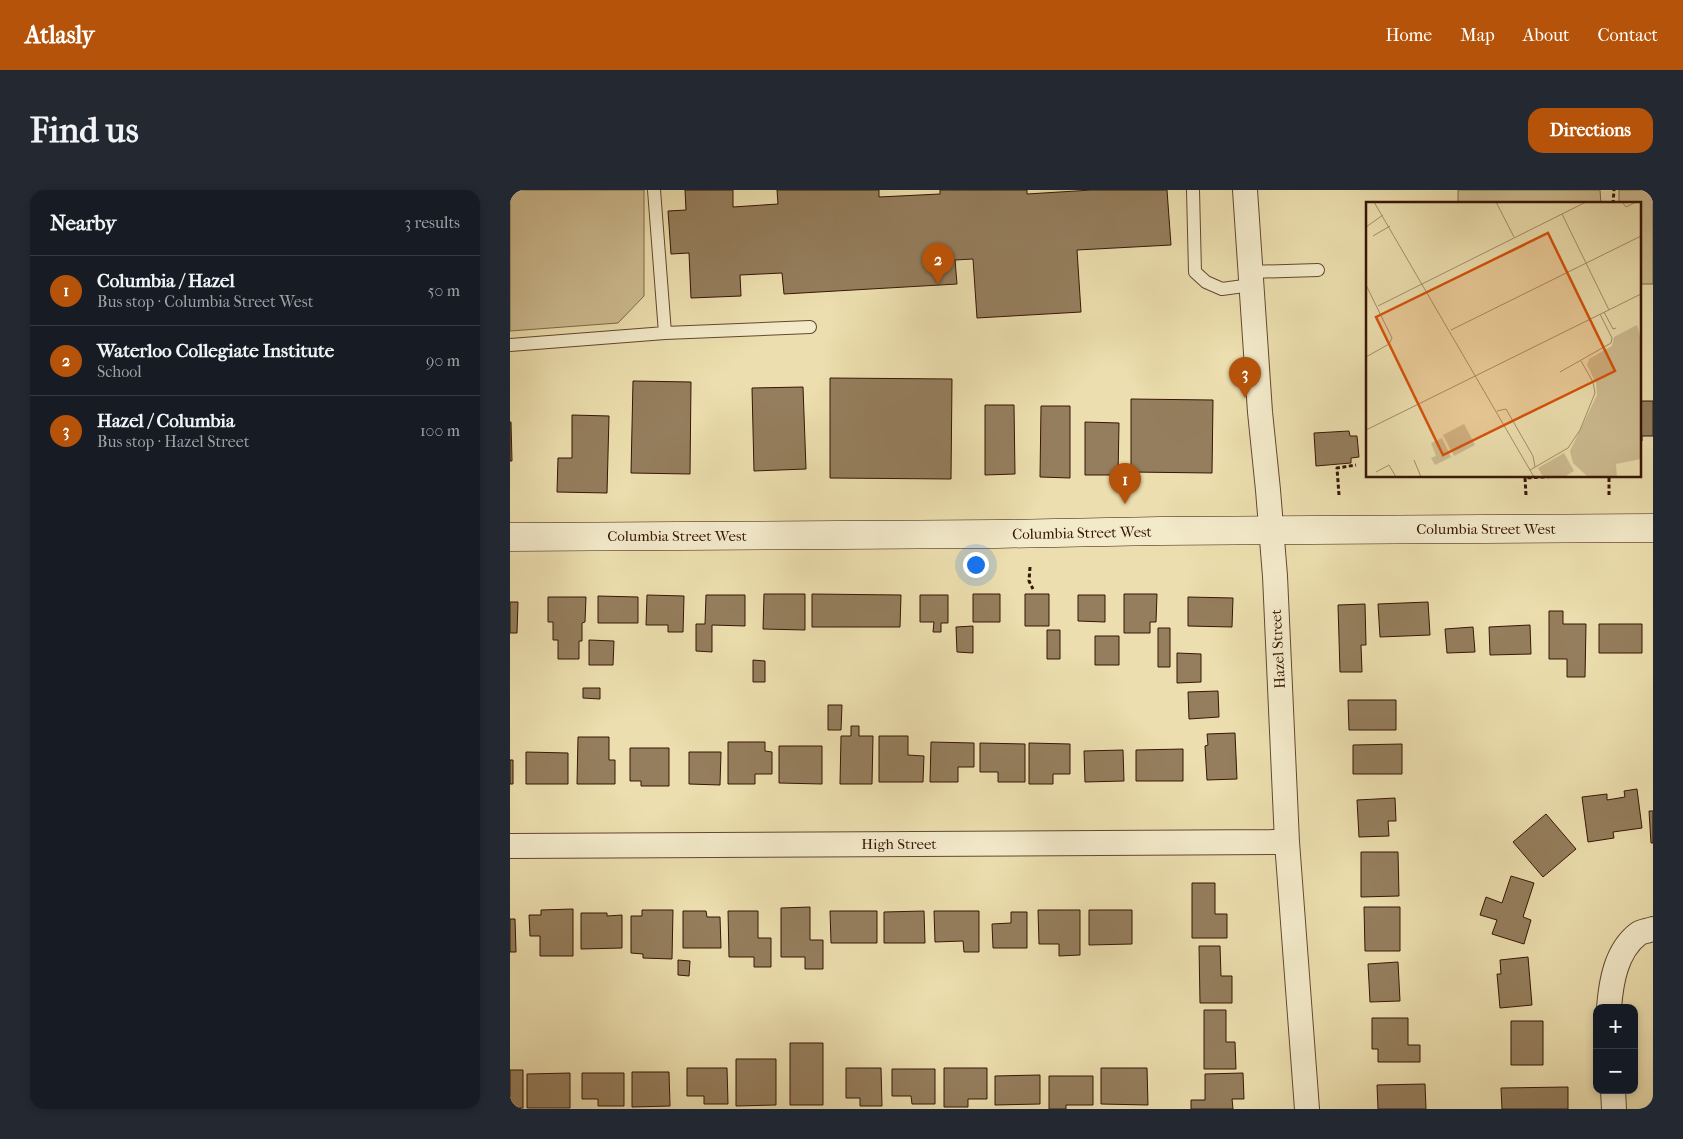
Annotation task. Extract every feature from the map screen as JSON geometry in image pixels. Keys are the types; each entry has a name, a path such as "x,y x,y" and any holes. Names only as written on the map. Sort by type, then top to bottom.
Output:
{"main road":[{"name":"Columbia Street West","path":"510,536 978,535 1113,532 1653,528"}],"street":[{"name":"Hazel Street","path":"1245,190 1250,278 1275,582 1287,842 1307,1109"},
{"name":"High Street","path":"510,846 1287,842"},
{"path":"1609,1004 1612,978 1621,953 1639,933 1653,929"},
{"path":"1613,1094 1614,1109"}],"lane":[{"path":"654,190 665,332"},
{"path":"1193,190 1195,272 1206,282 1222,289 1250,278 1318,270"},
{"path":"510,345 665,332 810,327"}],"path":[{"path":"1339,495 1337,468 1356,465"},
{"path":"1525,478 1526,495"},
{"path":"1609,478 1609,495"},
{"path":"1030,567 1029,581 1033,590"}],"shaded area":[{"path":"510,190 644,190 644,296 618,323 510,331"},
{"path":"1458,190 1600,190 1601,202 1458,202"},
{"path":"1619,190 1653,190 1653,284 1640,284 1640,202 1619,202"}],"building":[{"path":"685,190 733,190 733,207 778,204 777,190 879,190 879,197 940,194 940,190 1027,190 1027,194 1092,190 1167,190 1171,245 1077,250 1081,312 977,318 973,259 955,260 957,284 784,294 782,273 740,275 741,296 691,298 689,253 671,254 668,211 686,210"},
{"path":"830,378 952,379 951,479 830,478"},
{"path":"633,381 691,382 690,474 631,473"},
{"path":"803,387 806,469 754,471 752,388"},
{"path":"1131,399 1213,400 1212,473 1131,472"},
{"path":"1640,401 1653,401 1653,436 1642,436 1642,441 1640,441"},
{"path":"985,405 1014,405 1015,474 985,475"},
{"path":"1041,406 1070,406 1070,478 1040,477"},
{"path":"572,415 609,416 607,493 557,492 558,458 572,458"},
{"path":"511,422 512,461 510,461"},
{"path":"1085,422 1119,423 1118,475 1085,475"},
{"path":"1349,431 1350,436 1357,436 1359,457 1351,458 1351,463 1316,466 1314,433"},
{"path":"764,594 805,594 805,630 763,629"},
{"path":"812,594 901,595 900,627 812,627"},
{"path":"973,594 1000,594 1000,622 973,622"},
{"path":"1025,594 1049,594 1049,626 1025,626"},
{"path":"1124,594 1157,594 1156,622 1150,622 1150,633 1124,633"},
{"path":"647,595 684,596 683,632 668,632 668,625 646,625"},
{"path":"706,595 745,595 745,626 712,625 712,652 696,651 696,624 705,624"},
{"path":"920,595 948,595 948,623 941,623 941,632 933,632 934,622 920,622"},
{"path":"1078,595 1105,595 1105,622 1078,621"},
{"path":"598,596 638,597 638,623 598,623"},
{"path":"548,597 586,597 585,622 582,623 582,641 579,641 579,659 558,659 558,640 553,640 553,622 548,622"},
{"path":"1188,597 1233,598 1232,627 1188,626"},
{"path":"510,602 518,602 517,633 510,633"},
{"path":"1428,602 1430,635 1380,637 1378,604"},
{"path":"1365,604 1366,645 1361,645 1362,672 1340,672 1338,605"},
{"path":"1549,611 1563,611 1563,624 1586,624 1585,677 1567,677 1567,659 1549,659"},
{"path":"1599,624 1642,624 1642,653 1599,653"},
{"path":"1530,625 1531,654 1490,655 1489,627"},
{"path":"973,626 973,653 957,652 956,627"},
{"path":"1473,627 1475,652 1447,653 1445,629"},
{"path":"1158,628 1170,628 1170,667 1158,667"},
{"path":"1047,630 1060,630 1060,659 1047,659"},
{"path":"1095,636 1119,636 1119,665 1095,665"},
{"path":"589,640 614,641 613,665 589,665"},
{"path":"1177,653 1201,654 1201,682 1177,683"},
{"path":"753,660 765,661 765,682 753,682"},
{"path":"583,688 600,688 600,699 583,698"},
{"path":"1218,691 1219,717 1189,719 1188,692"},
{"path":"1348,700 1396,700 1396,730 1349,730"},
{"path":"828,705 842,705 841,730 828,730"},
{"path":"851,726 859,726 859,736 873,736 872,784 840,784 841,736 851,736"},
{"path":"1235,733 1237,779 1207,780 1205,746 1208,745 1207,734"},
{"path":"879,736 908,736 908,755 924,756 923,782 879,782"},
{"path":"578,737 609,737 609,760 615,760 615,784 577,784"},
{"path":"728,742 765,742 765,751 772,752 772,774 755,774 755,784 728,784"},
{"path":"931,742 974,743 974,767 958,767 958,782 930,782"},
{"path":"980,743 1025,744 1025,782 998,782 998,772 980,772"},
{"path":"1029,743 1070,744 1070,774 1053,774 1053,784 1029,784"},
{"path":"1402,744 1402,774 1353,774 1353,745"},
{"path":"779,746 822,746 822,784 779,783"},
{"path":"630,748 669,748 669,786 641,786 641,781 630,781"},
{"path":"1183,749 1183,781 1136,781 1136,750"},
{"path":"1123,750 1124,781 1085,782 1084,751"},
{"path":"526,752 568,753 568,784 526,784"},
{"path":"689,752 721,752 720,785 689,784"},
{"path":"510,760 513,760 513,784 510,784"},
{"path":"1637,789 1642,828 1613,832 1614,838 1588,842 1582,797 1607,794 1607,800 1625,797 1624,791"},
{"path":"1395,798 1396,821 1388,821 1389,836 1359,837 1357,800"},
{"path":"1649,811 1653,811 1653,843 1651,843"},
{"path":"1546,814 1576,849 1543,877 1513,842"},
{"path":"1361,852 1398,852 1399,896 1361,897"},
{"path":"1511,876 1534,883 1523,917 1531,920 1524,944 1492,934 1497,920 1480,915 1486,897 1502,903"},
{"path":"1192,883 1215,883 1215,914 1227,914 1227,938 1192,938"},
{"path":"810,907 810,940 823,940 823,969 805,969 805,957 781,957 781,908"},
{"path":"1364,907 1400,907 1400,951 1365,951"},
{"path":"573,909 573,956 540,956 540,936 530,936 529,915 541,915 541,910"},
{"path":"642,910 673,910 672,959 643,958 643,954 631,953 631,916 642,916"},
{"path":"1038,910 1080,910 1080,955 1059,956 1059,944 1039,944"},
{"path":"1089,910 1132,910 1132,944 1089,945"},
{"path":"683,911 706,911 707,917 720,917 721,948 683,948"},
{"path":"728,911 758,911 758,938 771,938 771,967 754,967 754,957 729,957"},
{"path":"830,911 877,911 877,943 831,943"},
{"path":"924,911 925,943 884,943 884,912"},
{"path":"934,911 979,911 979,952 964,952 963,941 935,942"},
{"path":"1011,912 1027,912 1027,948 993,948 992,924 1011,923"},
{"path":"581,913 607,913 607,916 622,915 622,948 581,949"},
{"path":"510,919 515,919 516,952 510,952"},
{"path":"1199,946 1220,946 1221,976 1232,976 1232,1003 1200,1003"},
{"path":"1528,957 1532,1005 1500,1008 1497,974 1501,974 1500,960"},
{"path":"678,960 690,961 689,976 678,975"},
{"path":"1398,962 1400,1001 1370,1002 1368,964"},
{"path":"1204,1010 1226,1010 1226,1042 1235,1042 1236,1069 1204,1069"},
{"path":"1372,1018 1408,1018 1408,1045 1420,1045 1420,1062 1378,1062 1378,1049 1372,1049"},
{"path":"1511,1021 1543,1021 1543,1065 1511,1065"},
{"path":"790,1043 823,1043 823,1105 790,1105"},
{"path":"736,1059 776,1059 776,1105 736,1106"},
{"path":"687,1068 727,1068 728,1104 704,1104 704,1096 687,1096"},
{"path":"846,1068 881,1068 882,1106 860,1106 860,1098 846,1098"},
{"path":"944,1068 987,1068 987,1099 968,1099 968,1107 944,1107"},
{"path":"1101,1068 1147,1068 1148,1105 1101,1104"},
{"path":"892,1069 935,1069 935,1104 912,1104 911,1096 892,1096"},
{"path":"510,1070 523,1070 523,1108 510,1108"},
{"path":"632,1072 669,1072 670,1106 632,1107"},
{"path":"570,1073 570,1108 527,1108 527,1074"},
{"path":"582,1073 624,1073 624,1106 598,1106 598,1099 582,1099"},
{"path":"1243,1073 1244,1099 1232,1099 1233,1109 1191,1109 1191,1100 1205,1100 1205,1074"},
{"path":"1040,1075 1040,1104 995,1105 995,1076"},
{"path":"1049,1076 1093,1076 1093,1105 1066,1105 1066,1109 1049,1109"},
{"path":"1425,1084 1426,1109 1378,1109 1377,1085"},
{"path":"1568,1087 1568,1109 1502,1109 1501,1088"}],"place":[{"name":"Waterloo Collegiate Institute","path":"938,284"},
{"name":"Hazel / Columbia","path":"1245,398"},
{"name":"Columbia / Hazel","path":"1125,504"}]}
